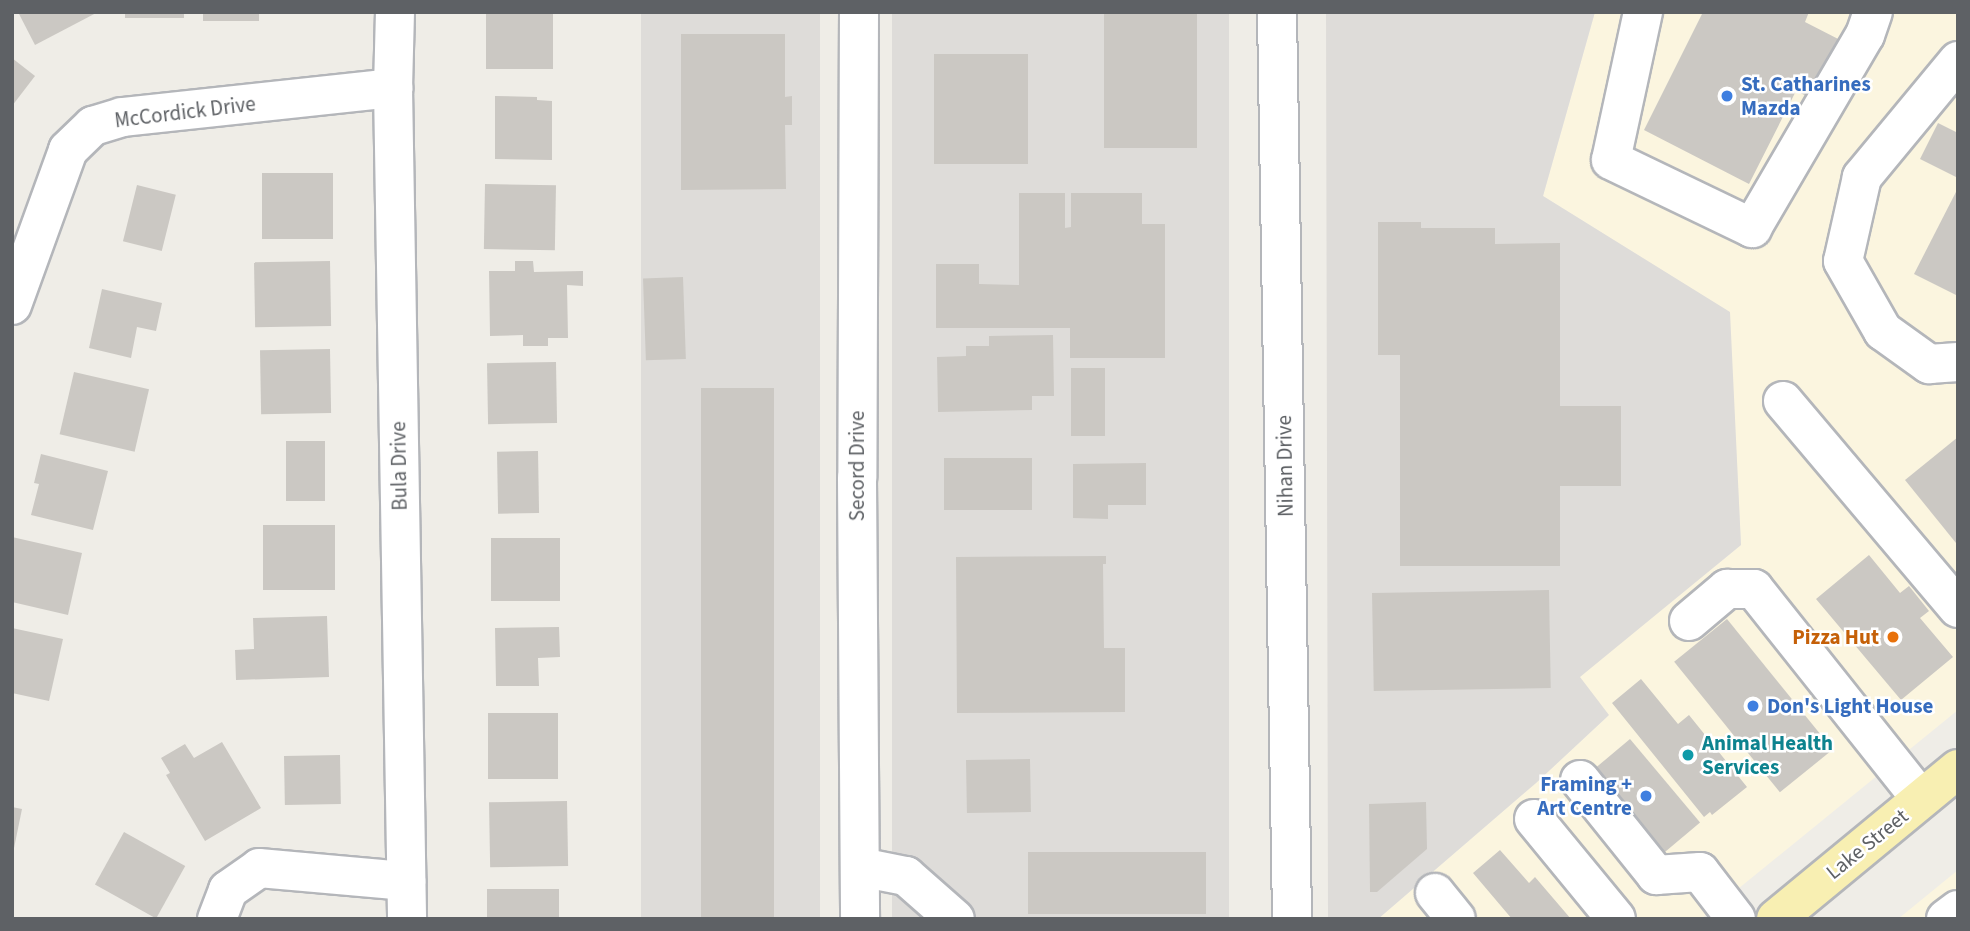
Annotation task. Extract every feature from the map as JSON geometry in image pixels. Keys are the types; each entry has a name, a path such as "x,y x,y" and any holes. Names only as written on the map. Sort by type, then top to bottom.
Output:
{"main road":[{"name":"Lake Street","path":"1795,914 1921,799 1958,769"}],"street":[{"name":"Bula Drive","path":"395,12 393,88 407,919"},
{"name":"Secord Drive","path":"859,12 856,478 860,919"},
{"name":"Nihan Drive","path":"1277,12 1292,919"},
{"path":"1643,12 1611,159 1752,228 1865,36 1873,12"},
{"path":"1958,61 1861,177 1843,261 1883,331 1929,364 1958,362"},
{"name":"McCordick Drive","path":"12,305 68,150 93,126 122,117 393,88"},
{"path":"1783,401 1958,608"},
{"path":"1689,621 1727,590 1754,589 1921,799"},
{"path":"1580,780 1656,875 1700,872 1736,919"},
{"path":"1534,819 1616,919"},
{"path":"860,867 906,876 956,919"},
{"path":"217,919 228,890 260,868 406,881"},
{"path":"1946,919 1958,910"}],"shaded area":[{"path":"641,12 820,12 820,919 641,919"},
{"path":"892,12 1229,12 1229,919 892,919"},
{"path":"1326,12 1595,12 1543,196 1730,312 1741,545 1580,677 1609,715 1536,783 1378,919 1328,919"},
{"path":"1595,12 1958,12 1958,710 1701,919 1378,919 1536,783 1608,716 1579,677 1741,545 1729,312 1543,196"},
{"path":"1958,870 1958,919 1898,919"}],"building":[{"path":"18,12 98,12 35,45"},
{"path":"125,12 184,12 184,18 125,18"},
{"path":"203,12 259,12 259,21 203,21"},
{"path":"486,12 553,12 553,69 486,69"},
{"path":"1104,12 1197,12 1197,148 1104,148"},
{"name":"St. Catharines Mazda","path":"1703,12 1809,12 1805,22 1846,43 1817,101 1796,91 1749,184 1644,130"},
{"path":"681,34 785,34 785,97 792,96 792,125 785,125 786,189 681,190"},
{"path":"934,54 1028,54 1028,164 934,164"},
{"path":"12,58 35,76 12,106"},
{"path":"495,96 537,97 537,100 552,101 552,160 495,159"},
{"path":"1938,123 1958,133 1958,178 1920,159"},
{"path":"262,173 333,173 333,239 262,239"},
{"path":"485,184 556,185 555,250 484,249"},
{"path":"137,185 176,195 162,251 123,241"},
{"path":"1958,188 1958,296 1914,274"},
{"path":"1019,193 1065,193 1065,228 1071,227 1071,193 1142,193 1142,224 1165,224 1165,358 1070,358 1070,328 936,328 936,264 979,264 979,284 1019,285"},
{"path":"1378,222 1421,222 1421,228 1495,228 1495,244 1560,243 1560,406 1621,406 1621,486 1560,486 1560,566 1400,566 1400,355 1378,355"},
{"path":"330,261 331,326 255,327 254,262"},
{"path":"515,261 533,261 534,272 583,271 583,286 567,285 568,338 548,338 548,346 523,346 523,335 490,336 489,271 515,271"},
{"path":"683,277 686,359 646,360 643,278"},
{"path":"102,289 162,303 156,331 137,327 131,358 89,348"},
{"path":"1053,335 1054,396 1032,396 1032,410 938,412 937,357 966,356 966,346 989,346 989,336"},
{"path":"330,349 331,413 261,414 260,350"},
{"path":"556,362 557,423 488,424 487,363"},
{"path":"1071,368 1105,368 1105,436 1071,436"},
{"path":"74,372 149,389 135,452 60,434"},
{"path":"701,388 774,388 774,919 701,919"},
{"path":"1958,437 1958,542 1956,543 1905,480"},
{"path":"286,441 325,441 325,501 286,501"},
{"path":"538,451 539,513 498,514 497,452"},
{"path":"41,454 108,471 93,530 31,515 39,484 34,483"},
{"path":"944,458 1032,458 1032,510 944,510"},
{"path":"1146,463 1146,505 1108,505 1108,519 1073,518 1073,464"},
{"path":"263,525 335,525 335,590 263,590"},
{"path":"12,537 82,553 68,615 12,602"},
{"path":"491,538 560,538 560,601 491,601"},
{"name":"Pizza Hut","path":"1869,555 1900,593 1909,586 1929,611 1920,618 1953,657 1901,700 1816,599"},
{"path":"1106,556 1106,564 1103,564 1104,648 1125,648 1125,712 957,713 956,557"},
{"path":"1549,590 1551,688 1374,691 1372,593"},
{"path":"327,616 329,677 236,680 235,650 254,649 253,618"},
{"name":"Don's Light House","path":"1727,619 1833,750 1780,792 1674,662"},
{"path":"559,627 560,657 538,658 539,686 496,686 495,628"},
{"path":"12,628 63,639 49,701 12,693"},
{"name":"Animal Health Services","path":"1641,679 1678,724 1689,715 1747,787 1712,815 1710,812 1704,817 1612,703"},
{"path":"488,713 558,713 558,779 488,779"},
{"name":"Framing + Art Centre","path":"1630,739 1700,822 1663,854 1592,770"},
{"path":"222,742 261,808 205,841 166,775 170,773 161,758 185,744 194,758"},
{"path":"340,755 341,804 285,805 284,756"},
{"path":"1030,759 1031,812 967,813 966,760"},
{"path":"567,801 568,866 490,867 489,802"},
{"path":"1426,802 1427,849 1377,892 1370,892 1369,804"},
{"path":"12,807 22,809 13,853 12,853"},
{"path":"124,832 185,866 156,918 95,884"},
{"path":"1500,850 1529,883 1535,877 1571,919 1512,919 1473,873"},
{"path":"1028,852 1206,852 1206,914 1028,914"},
{"path":"487,889 559,889 559,919 487,919"}],"place":[{"name":"St. Catharines Mazda","path":"1727,96"},
{"name":"Pizza Hut","path":"1893,637"},
{"name":"Don's Light House","path":"1753,706"},
{"name":"Animal Health Services","path":"1688,755"},
{"name":"Framing + Art Centre","path":"1646,796"}]}
